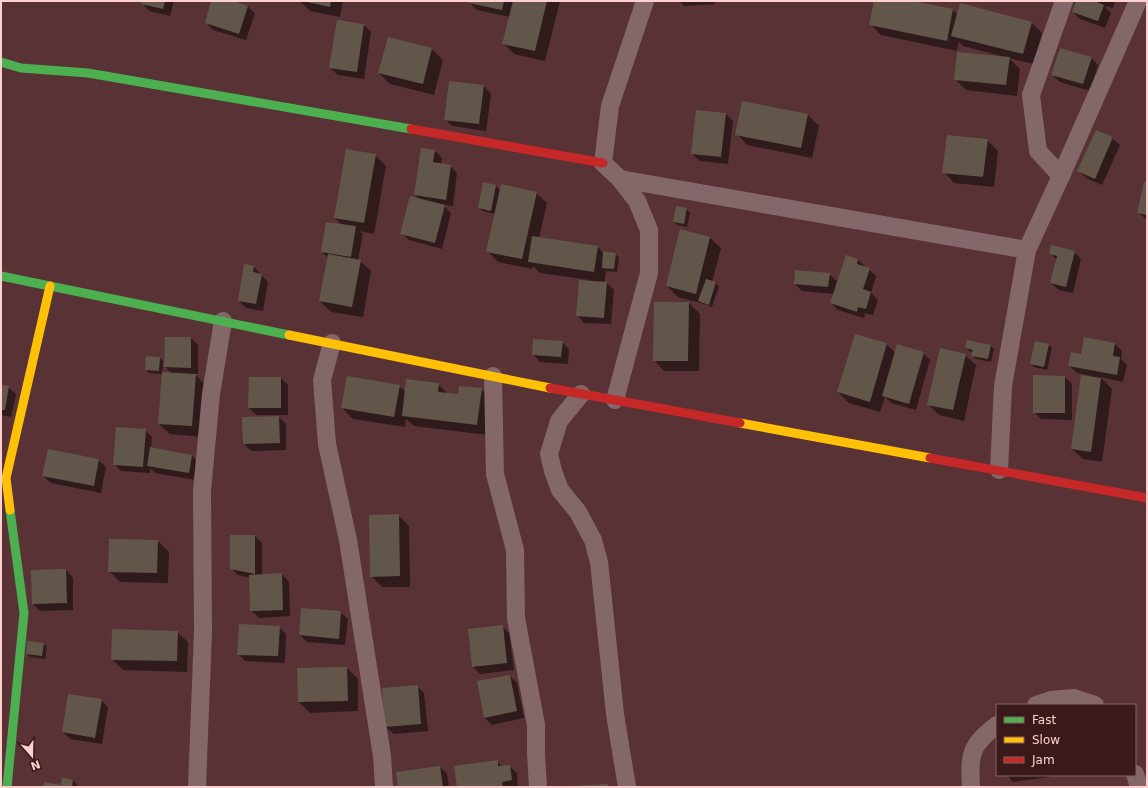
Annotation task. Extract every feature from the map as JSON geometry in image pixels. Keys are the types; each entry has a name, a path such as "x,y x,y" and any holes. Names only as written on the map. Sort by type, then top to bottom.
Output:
{"street":[{"path":"603,163 610,106 645,1"},
{"path":"1061,176 1038,151 1031,95 1064,1"},
{"path":"999,470 1003,386 1027,250 1138,1"},
{"path":"1,62 21,68 88,72 603,163 620,178 637,202 649,230 649,273 615,400"},
{"path":"620,178 1027,250"},
{"path":"1,276 581,394 1147,498"},
{"path":"7,787 24,613 6,478 50,286"},
{"path":"197,787 203,631 202,491 211,394 223,321"},
{"path":"332,343 322,380 327,444 348,540 382,756 384,787"},
{"path":"493,376 495,474 515,550 516,618 536,725 538,787"},
{"path":"581,394 560,421 549,454 560,490 578,512 593,540 599,562 615,714 628,787"},
{"path":"1039,704 1051,700 1074,698 1091,704"},
{"path":"971,787 970,763 976,742 996,726"},
{"path":"1136,776 1139,787"}],"building":[{"path":"142,1 165,1 163,9 141,4"},
{"path":"211,1 234,1 248,6 239,34 205,23"},
{"path":"303,1 331,1 330,7"},
{"path":"470,1 504,1 502,10 469,3"},
{"path":"513,1 547,1 535,51 502,44"},
{"path":"874,1 913,1 953,9 947,41 869,25"},
{"path":"1076,1 1094,1 1104,5 1098,21 1072,12"},
{"path":"960,3 1032,22 1023,54 951,36"},
{"path":"337,20 364,24 357,72 329,68"},
{"path":"388,37 432,48 423,84 378,73"},
{"path":"1060,48 1092,57 1083,84 1051,75"},
{"path":"957,52 1010,57 1006,85 954,80"},
{"path":"449,81 484,85 479,124 444,120"},
{"path":"742,101 808,114 801,148 735,135"},
{"path":"696,110 726,113 721,157 691,154"},
{"path":"1096,130 1113,137 1095,179 1077,171"},
{"path":"947,135 988,139 983,177 942,173"},
{"path":"421,148 435,150 433,162 451,165 446,200 414,195"},
{"path":"346,149 376,154 364,223 334,218"},
{"path":"483,182 496,185 491,211 478,208"},
{"path":"1144,182 1147,182 1147,215 1137,213"},
{"path":"501,184 537,192 522,259 486,252"},
{"path":"410,196 445,205 435,243 400,234"},
{"path":"676,206 687,208 684,224 673,222"},
{"path":"326,222 356,226 351,257 321,252"},
{"path":"680,229 710,237 696,294 666,286"},
{"path":"532,236 598,246 594,272 528,262"},
{"path":"1051,245 1075,251 1066,287 1050,283 1057,256 1049,254"},
{"path":"603,251 616,253 614,269 602,268"},
{"path":"328,254 361,260 352,307 319,301"},
{"path":"846,255 858,259 857,264 870,268 863,289 871,292 866,309 858,307 857,312 830,303"},
{"path":"244,264 254,266 253,272 262,274 256,304 238,301"},
{"path":"795,270 830,273 828,287 794,284"},
{"path":"706,279 716,282 709,305 698,301"},
{"path":"579,280 607,282 604,318 576,316"},
{"path":"654,302 689,302 688,361 653,361"},
{"path":"855,334 887,343 870,402 837,392"},
{"path":"165,337 191,337 191,368 164,367"},
{"path":"1084,337 1115,343 1113,356 1120,357 1117,375 1068,366 1071,352 1081,354"},
{"path":"533,339 563,341 561,357 532,355"},
{"path":"967,340 991,345 988,359 971,356 973,350 965,348"},
{"path":"1035,341 1049,344 1044,367 1030,364"},
{"path":"897,344 924,352 909,404 882,396"},
{"path":"940,348 966,354 953,410 927,405"},
{"path":"146,356 160,357 159,371 145,370"},
{"path":"162,372 196,374 192,426 158,424"},
{"path":"1033,375 1065,376 1065,413 1033,413"},
{"path":"1081,375 1101,378 1091,452 1071,449"},
{"path":"347,376 400,385 394,417 341,408"},
{"path":"249,377 281,377 281,408 248,408"},
{"path":"406,379 439,383 438,392 458,394 459,386 482,388 477,425 402,416"},
{"path":"1,385 9,386 5,410 1,410"},
{"path":"279,416 280,443 243,444 242,417"},
{"path":"116,427 146,429 143,467 113,465"},
{"path":"150,447 192,455 189,473 147,466"},
{"path":"48,449 99,459 94,486 42,476"},
{"path":"399,514 400,576 370,577 369,515"},
{"path":"230,535 255,535 255,574 230,569"},
{"path":"109,539 158,540 157,573 108,572"},
{"path":"66,569 67,603 32,604 31,570"},
{"path":"282,573 283,610 250,611 249,575"},
{"path":"301,608 341,611 339,639 299,635"},
{"path":"239,624 280,626 278,656 237,655"},
{"path":"503,625 507,663 472,667 468,629"},
{"path":"112,629 178,631 177,661 111,660"},
{"path":"27,641 44,643 42,656 26,654"},
{"path":"347,667 348,701 298,702 297,668"},
{"path":"510,675 517,711 484,718 477,681"},
{"path":"418,685 421,724 385,727 382,688"},
{"path":"68,694 102,699 95,738 62,732"},
{"path":"498,760 498,766 510,765 512,780 502,782 503,787 457,787 454,766"},
{"path":"440,766 443,787 398,787 396,772"},
{"path":"62,777 73,780 72,787 43,787 44,782 61,785"},
{"path":"608,784 608,787 574,787 574,786"}],"traffic: fast":[{"path":"1,62 21,68 88,73 411,129"},
{"path":"1,276 289,335"},
{"path":"7,787 24,613 10,510"}],"traffic: slow":[{"path":"10,510 6,478 50,286"},
{"path":"289,335 550,388"},
{"path":"740,423 930,458"}],"traffic: jam":[{"path":"411,129 603,163"},
{"path":"550,388 740,423"},
{"path":"930,458 1147,498"}]}
